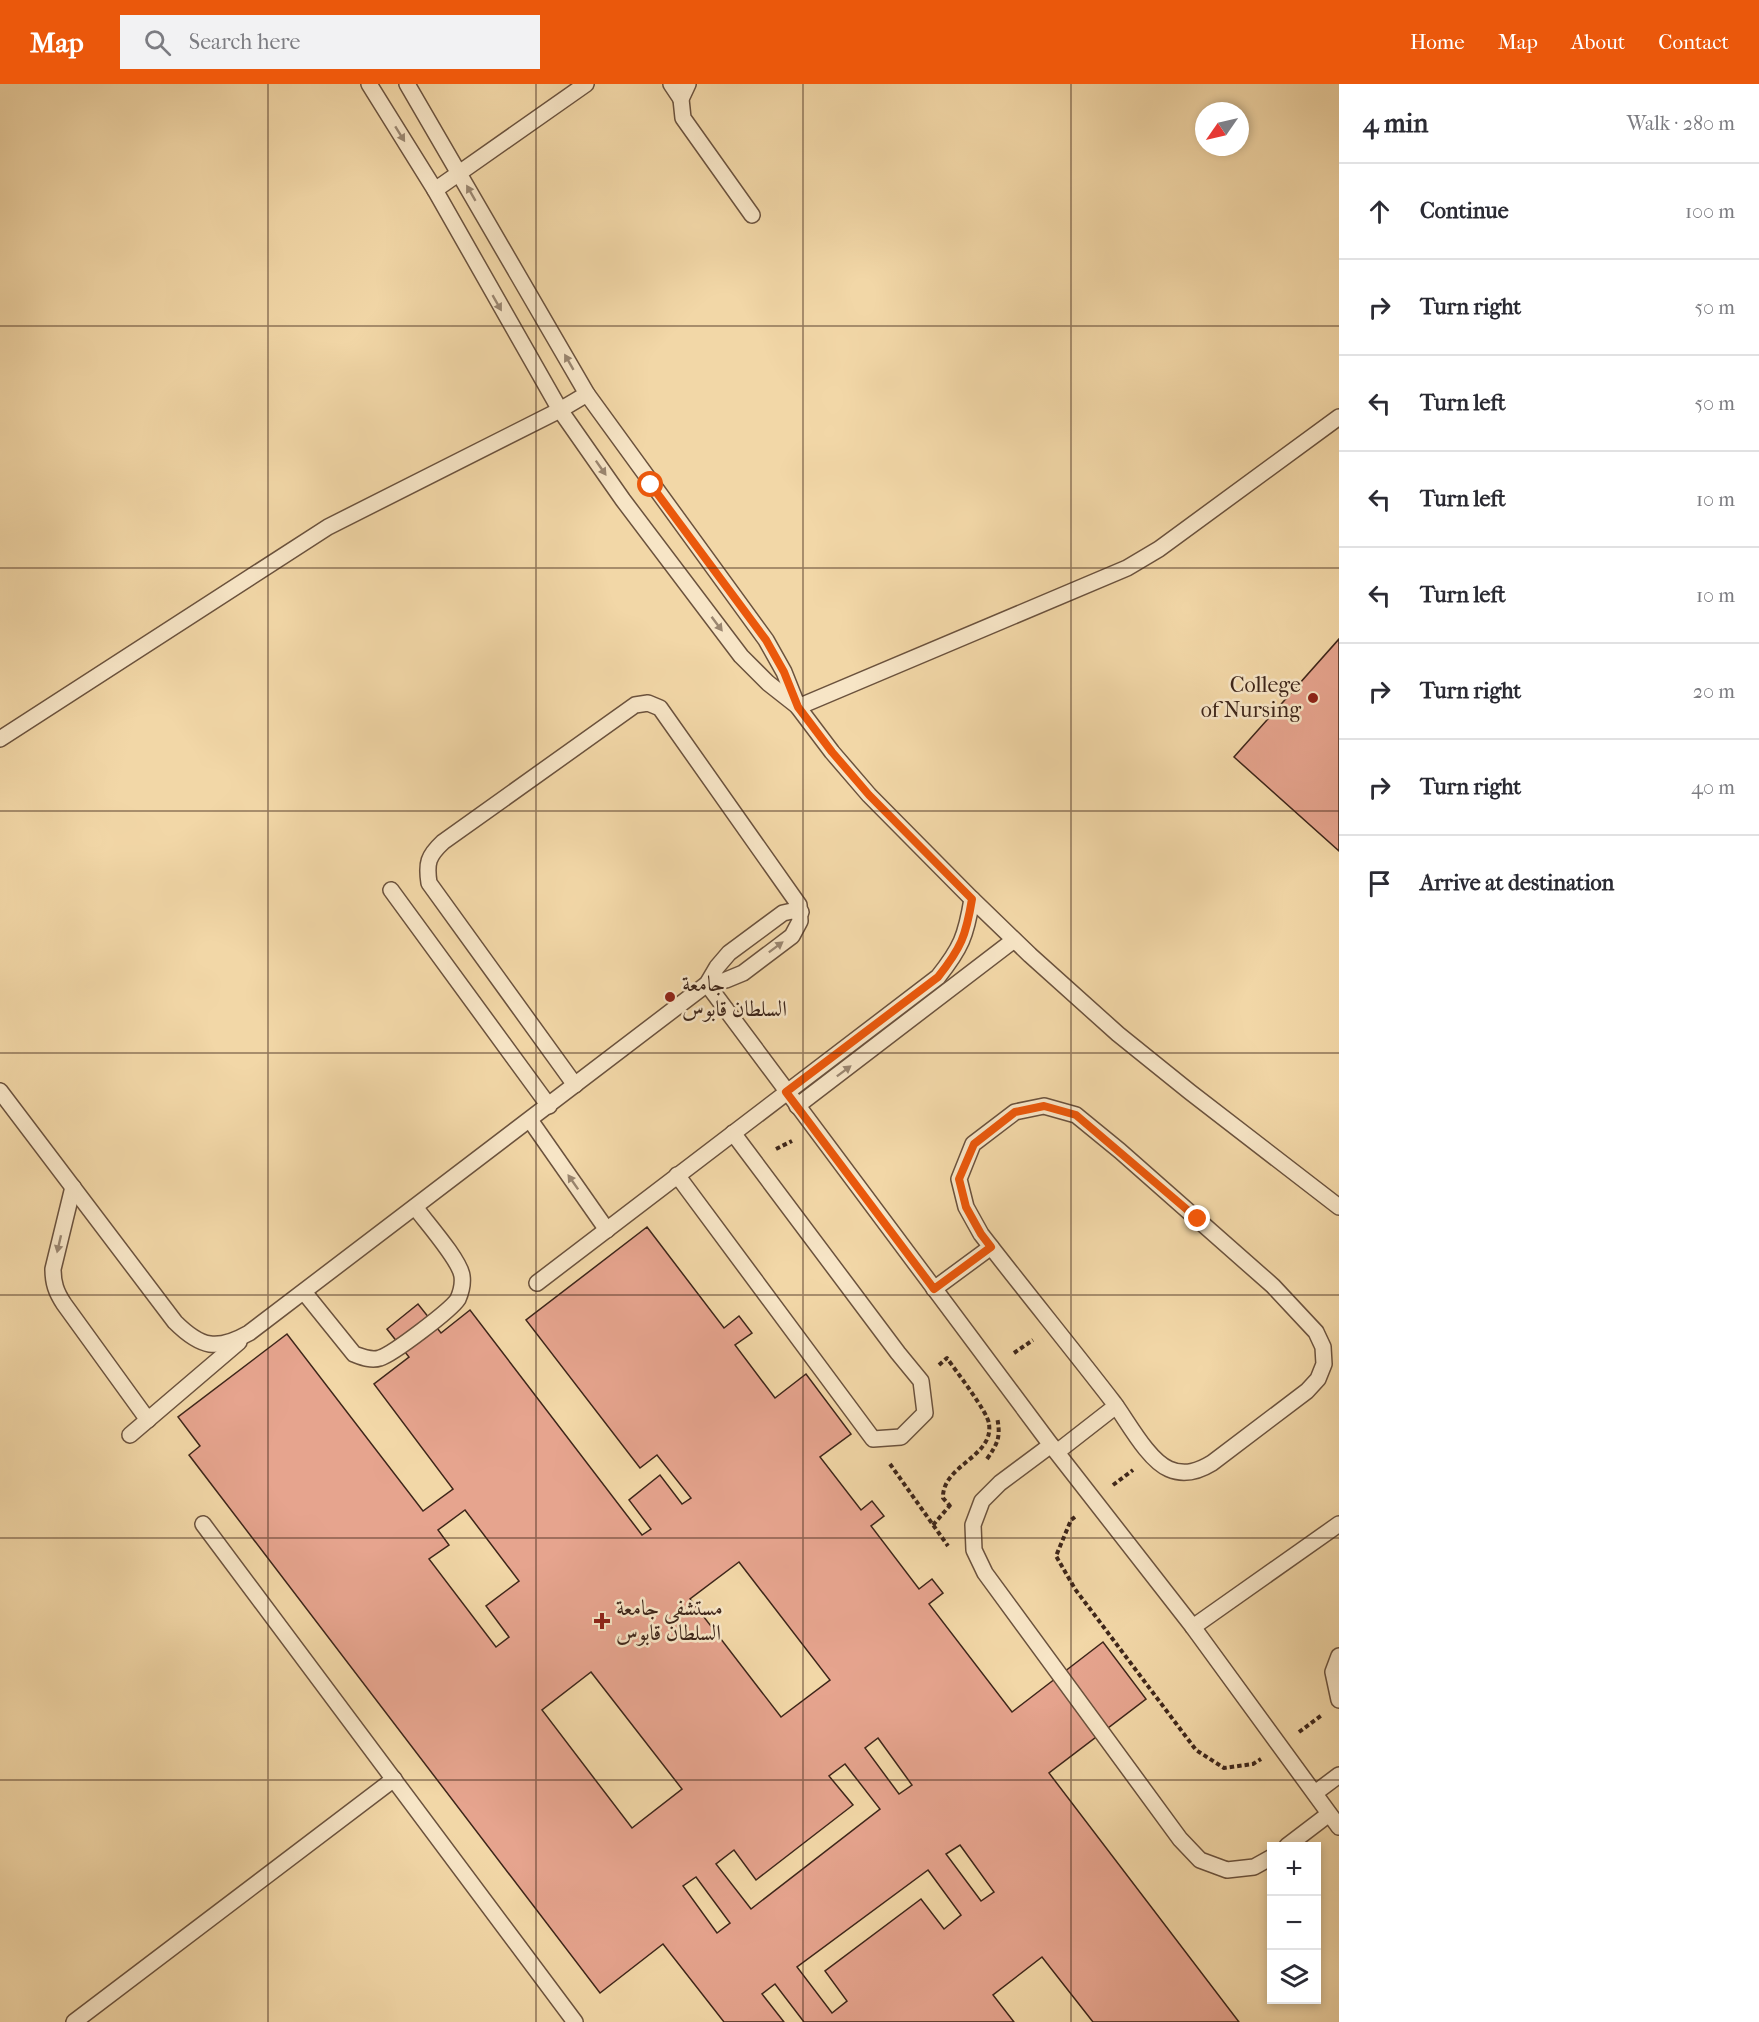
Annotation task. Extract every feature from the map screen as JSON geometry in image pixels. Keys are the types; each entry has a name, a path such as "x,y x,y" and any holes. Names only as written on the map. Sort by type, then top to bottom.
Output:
{"lane":[{"path":"369,84 435,190 560,410 623,500 741,656 768,683 798,707 869,795 1014,940 1127,1041 1339,1207"},
{"path":"407,84 587,394 766,640 784,672 798,707"},
{"path":"435,190 586,84"},
{"path":"671,84 681,99 683,118 752,215"},
{"path":"681,99 688,84"},
{"path":"0,739 328,527 560,410 587,394"},
{"path":"798,707 1127,568 1159,549 1339,417"},
{"path":"575,1085 429,883 427,867 432,852 443,842 623,711 635,705 648,704 660,708 669,719 796,899 801,912 800,921 792,936 743,973 707,984"},
{"path":"391,890 549,1106"},
{"path":"537,1283 938,977 956,955 967,929 972,899"},
{"path":"130,1435 249,1333 707,984 729,952 783,913 801,912"},
{"path":"797,1106 1014,940"},
{"path":"707,984 934,1289 1192,1627 1339,1827"},
{"path":"2,1098 175,1322 190,1337 210,1344 230,1343 249,1333"},
{"path":"1044,1106 1076,1115 1273,1286 1316,1332 1323,1347 1324,1364 1318,1379 1307,1391 1212,1463 1199,1471 1183,1473 1168,1469 1153,1456 1054,1326 981,1234 966,1207 959,1179 974,1144 1015,1112 1044,1106"},
{"path":"530,1120 607,1230"},
{"path":"677,1175 873,1439 901,1437 925,1413 921,1380 898,1353 733,1132"},
{"path":"73,1187 53,1269 55,1287 64,1304 148,1420"},
{"path":"304,1292 354,1354 365,1359 378,1359 390,1353 448,1308 457,1299 462,1287 462,1274 457,1263 415,1207"},
{"path":"934,1289 991,1247"},
{"path":"1116,1406 1000,1483 982,1501 973,1525 974,1550 985,1573 1180,1839 1200,1860 1227,1870 1254,1867 1267,1860"},
{"path":"202,1524 576,2022"},
{"path":"1192,1627 1339,1524"},
{"path":"1335,1704 1333,1672 1339,1656"},
{"path":"1315,1793 1339,1775"},
{"path":"74,2022 394,1779"},
{"path":"1292,1842 1329,1814"}],"path":[{"path":"757,1165 791,1139 803,1157 824,1142"},
{"path":"993,1367 1054,1326"},
{"path":"921,1380 947,1358 990,1423 986,1443 951,1476 943,1487 943,1498 950,1506"},
{"path":"982,1465 998,1444 1000,1430 996,1411"},
{"path":"873,1439 958,1561 974,1550"},
{"path":"1153,1456 1093,1499 1071,1520 1056,1556 1075,1589 1196,1750 1224,1768 1253,1764 1335,1704"},
{"path":"933,1525 957,1497"}],"building":[{"name":"College of Nursing","path":"1339,639 1339,851 1234,757"},
{"name":"مستشفى جامعة السلطان قابوس","path":"647,1227 724,1328 739,1316 752,1333 735,1345 775,1398 806,1374 851,1434 820,1457 861,1510 872,1501 884,1516 871,1526 919,1589 932,1579 943,1593 929,1604 1012,1712 1103,1642 1146,1699 1049,1773 1239,2022 1093,2022 1042,1957 993,1995 1014,2022 804,2022 775,1984 762,1994 784,2022 724,2022 663,1944 600,1993 189,1455 200,1446 178,1417 287,1334 423,1511 453,1489 374,1384 409,1357 387,1329 418,1304 441,1333 470,1310 642,1535 651,1529 629,1500 660,1475 682,1504 691,1498 657,1455 640,1468 526,1320","holes":["465,1510 519,1581 486,1606 509,1637 496,1647 429,1559 449,1545 438,1530","739,1562 830,1680 781,1717 690,1599","591,1672 682,1789 632,1828 542,1710","878,1738 912,1785 899,1794 865,1748","845,1764 880,1809 751,1909 716,1864 734,1850 756,1880 853,1805 829,1776","960,1845 994,1892 981,1901 946,1854","928,1870 961,1915 944,1929 921,1899 825,1971 847,2001 832,2013 797,1967","696,1877 730,1923 717,1933 683,1886"]}],"place":[{"name":"College of Nursing","path":"1313,698"},
{"name":"جامعة السلطان قابوس","path":"670,997"},
{"name":"مستشفى جامعة السلطان قابوس","path":"602,1621"}],"route":[{"path":"651,485 766,640 784,672 798,707 832,752 869,795 972,899 967,929 956,955 938,977 786,1092 934,1289 991,1247 966,1207 959,1179 974,1144 1015,1112 1044,1106 1076,1115 1198,1219"}]}
